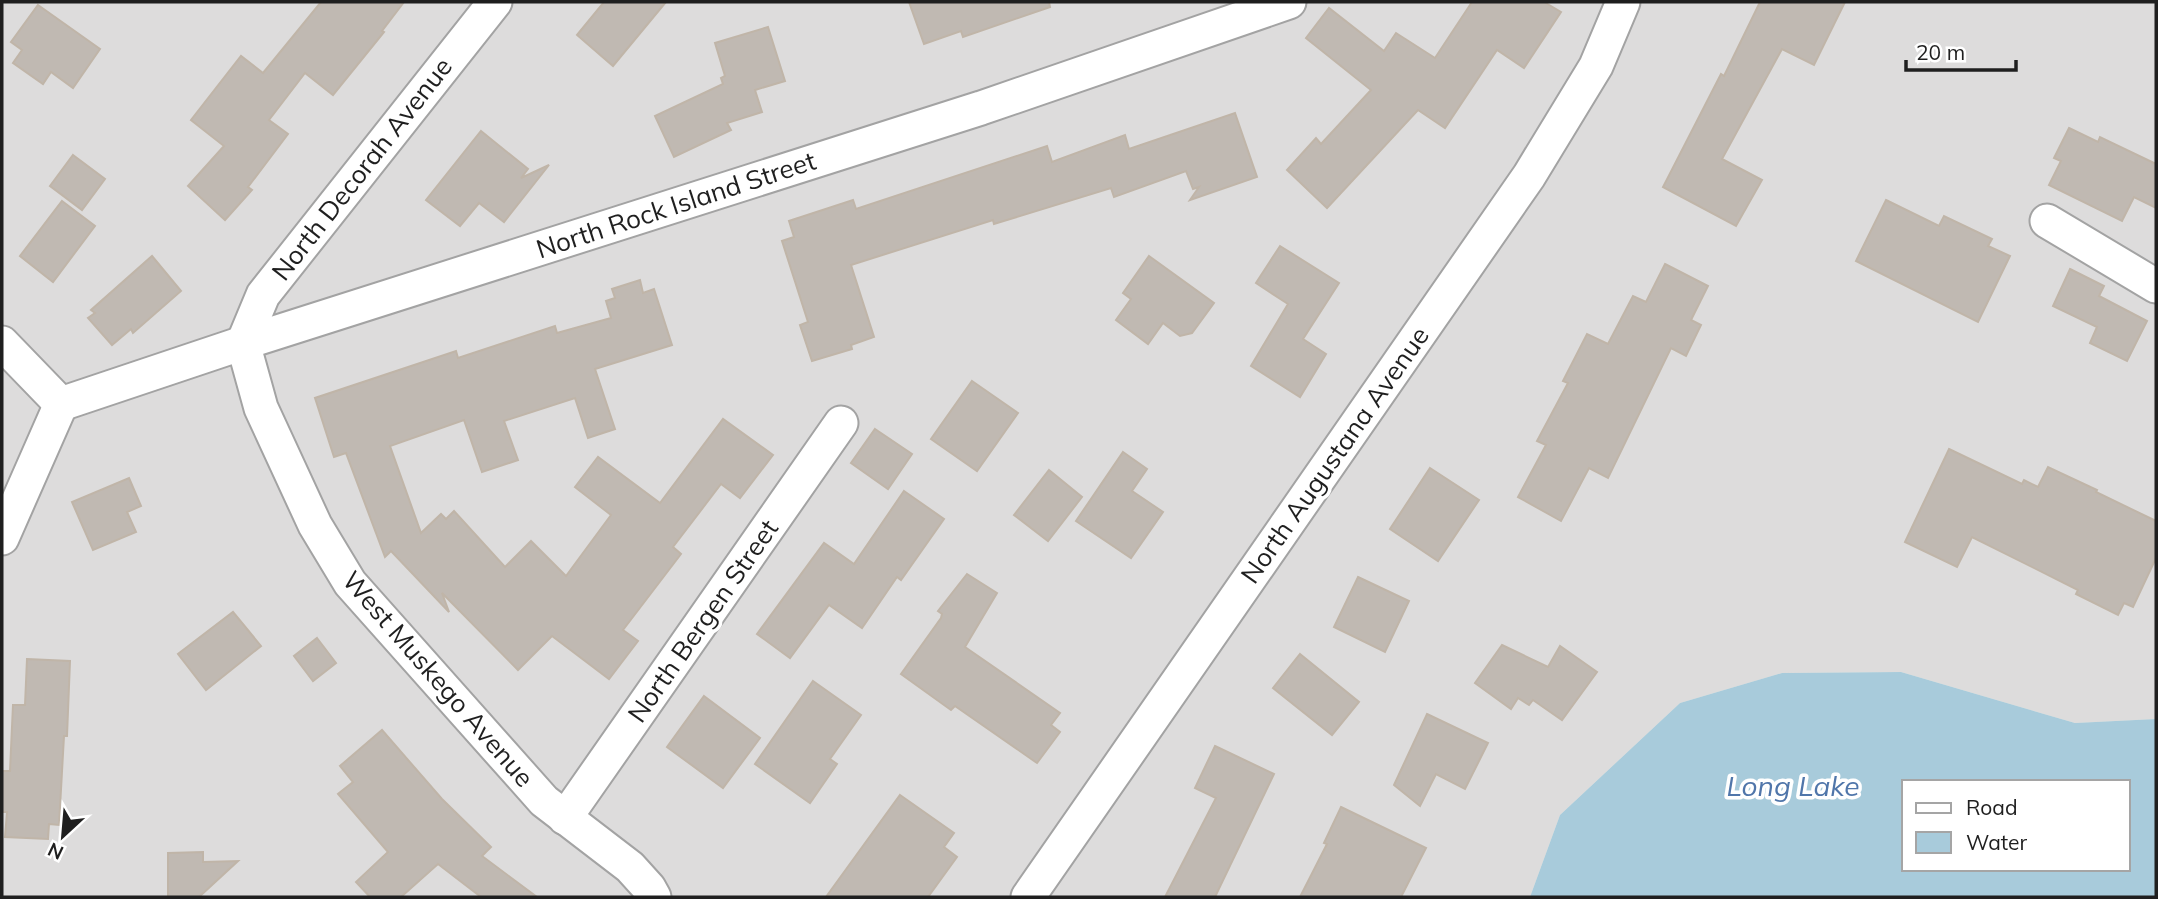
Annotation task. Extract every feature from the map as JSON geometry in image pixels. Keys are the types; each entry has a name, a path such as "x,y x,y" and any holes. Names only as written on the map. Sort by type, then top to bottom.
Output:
{"street":[{"name":"North Decorah Avenue","path":"243,343 263,295 495,2"},
{"name":"North Rock Island Street","path":"61,404 243,343 981,108 1289,2"},
{"name":"North Augustana Avenue","path":"1028,897 1529,176 1596,66 1623,2"},
{"path":"2047,221 2156,286"},
{"path":"2,343 61,404 2,538"},
{"name":"West Muskego Avenue","path":"243,343 261,408 315,525 350,583 544,801 630,867 654,897"},
{"name":"North Bergen Street","path":"565,818 841,423"}],"shaded area":[{"path":"2,2 2156,2 2156,719 2075,723 1901,672 1782,673 1680,703 1560,815 1530,897 2,897"}],"water":[{"name":"Long Lake","path":"1901,672 2075,723 2156,719 2156,897 1530,897 1560,815 1680,703 1782,673"}],"building":[{"path":"321,2 404,2 382,31 384,32 333,95 305,73 269,120 288,134 248,187 252,190 225,220 188,186 224,146 191,120 241,56 263,73"},
{"path":"604,2 666,2 613,66 577,35"},
{"path":"909,2 1049,2 1050,7 963,37 961,31 924,44"},
{"path":"1472,2 1544,2 1561,12 1524,68 1497,50 1445,128 1418,110 1327,208 1287,170 1316,138 1321,144 1371,90 1306,38 1329,8 1384,51 1396,33 1435,58"},
{"path":"1760,2 1845,2 1814,65 1782,49 1722,159 1762,180 1736,226 1663,187 1721,74 1724,76"},
{"path":"38,5 100,49 73,88 51,72 43,84 13,63 22,50 11,42"},
{"path":"768,27 785,81 755,90 762,112 727,123 731,130 674,157 655,116 723,84 721,78 725,76 715,43"},
{"path":"1235,113 1257,177 1190,200 1199,187 1193,189 1186,171 1114,197 1111,188 994,224 993,220 851,265 874,337 851,345 852,349 812,361 800,325 808,322 782,241 794,237 789,221 853,200 856,209 1047,146 1052,162 1125,135 1129,149"},
{"path":"2069,128 2098,142 2100,137 2156,164 2156,208 2134,197 2122,221 2049,185 2061,161 2054,158"},
{"path":"481,131 528,169 521,178 549,165 504,222 479,203 460,226 426,200"},
{"path":"73,155 105,179 82,210 50,186"},
{"path":"1886,200 1939,226 1944,216 1992,239 1988,246 2010,256 1978,322 1856,261"},
{"path":"62,201 95,226 53,282 20,256"},
{"path":"1280,246 1339,283 1303,339 1326,354 1300,397 1251,366 1288,304 1256,283"},
{"path":"152,256 181,291 133,333 131,329 112,345 88,318 95,313 91,310"},
{"path":"1149,256 1214,303 1192,333 1180,336 1163,323 1148,344 1116,320 1131,299 1123,293"},
{"path":"1665,264 1708,286 1691,320 1701,325 1686,356 1671,348 1608,478 1589,468 1561,521 1518,497 1546,445 1537,441 1568,383 1563,381 1587,334 1608,344 1633,296 1646,302"},
{"path":"2070,269 2104,286 2099,296 2147,321 2127,361 2090,343 2097,327 2053,306"},
{"path":"640,280 643,293 654,289 672,345 595,369 615,429 588,438 575,398 504,421 518,460 482,472 464,420 390,446 421,533 441,514 446,519 454,511 505,567 531,541 566,576 611,515 575,487 598,457 660,503 723,419 773,455 740,498 721,484 673,547 681,554 623,630 638,641 609,679 552,636 518,670 442,593 449,612 391,551 385,557 346,453 334,457 315,398 456,351 458,358 555,326 557,333 611,318 606,301 615,298 612,289"},
{"path":"972,381 1018,413 977,471 931,439"},
{"path":"875,429 912,454 888,489 851,463"},
{"path":"1949,449 2022,484 2024,480 2038,487 2048,467 2156,521 2156,558 2133,607 2124,603 2118,615 2076,594 2078,590 1972,537 1957,567 1905,542"},
{"path":"1123,452 1147,469 1132,491 1163,512 1131,558 1076,521"},
{"path":"1430,468 1479,500 1438,561 1390,529"},
{"path":"1049,470 1082,497 1048,541 1014,515"},
{"path":"129,478 141,506 127,512 136,532 93,550 72,502"},
{"path":"904,491 944,519 901,580 897,577 862,628 829,605 790,658 757,634 824,543 854,564"},
{"path":"967,574 997,593 965,647 1060,713 1051,725 1060,732 1037,763 955,706 951,710 901,674 941,618 942,614 938,611"},
{"path":"1358,577 1409,601 1385,652 1334,627"},
{"path":"233,612 261,646 206,690 178,654"},
{"path":"317,638 336,663 313,681 294,656"},
{"path":"1502,645 1548,667 1560,646 1597,672 1562,720 1533,700 1529,705 1518,698 1511,709 1475,683"},
{"path":"1300,654 1359,702 1332,735 1273,688"},
{"path":"27,659 70,661 59,825 49,824 48,839 5,837 7,812 2,812 2,771 10,771 13,705 25,705"},
{"path":"813,681 861,715 830,759 837,764 810,803 755,764"},
{"path":"704,696 760,738 723,788 667,747"},
{"path":"1427,714 1488,743 1465,789 1436,774 1420,806 1394,785"},
{"path":"382,730 442,799 491,847 482,856 537,897 481,897 438,864 401,897 370,897 356,882 388,852 338,794 353,782 340,766"},
{"path":"1215,746 1274,774 1215,897 1165,897 1216,798 1195,788"},
{"path":"900,795 954,833 944,847 957,857 928,897 826,897"},
{"path":"1341,807 1426,848 1401,897 1300,897 1327,844 1324,843"},
{"path":"203,852 203,862 238,861 199,897 168,897 168,853"}]}
